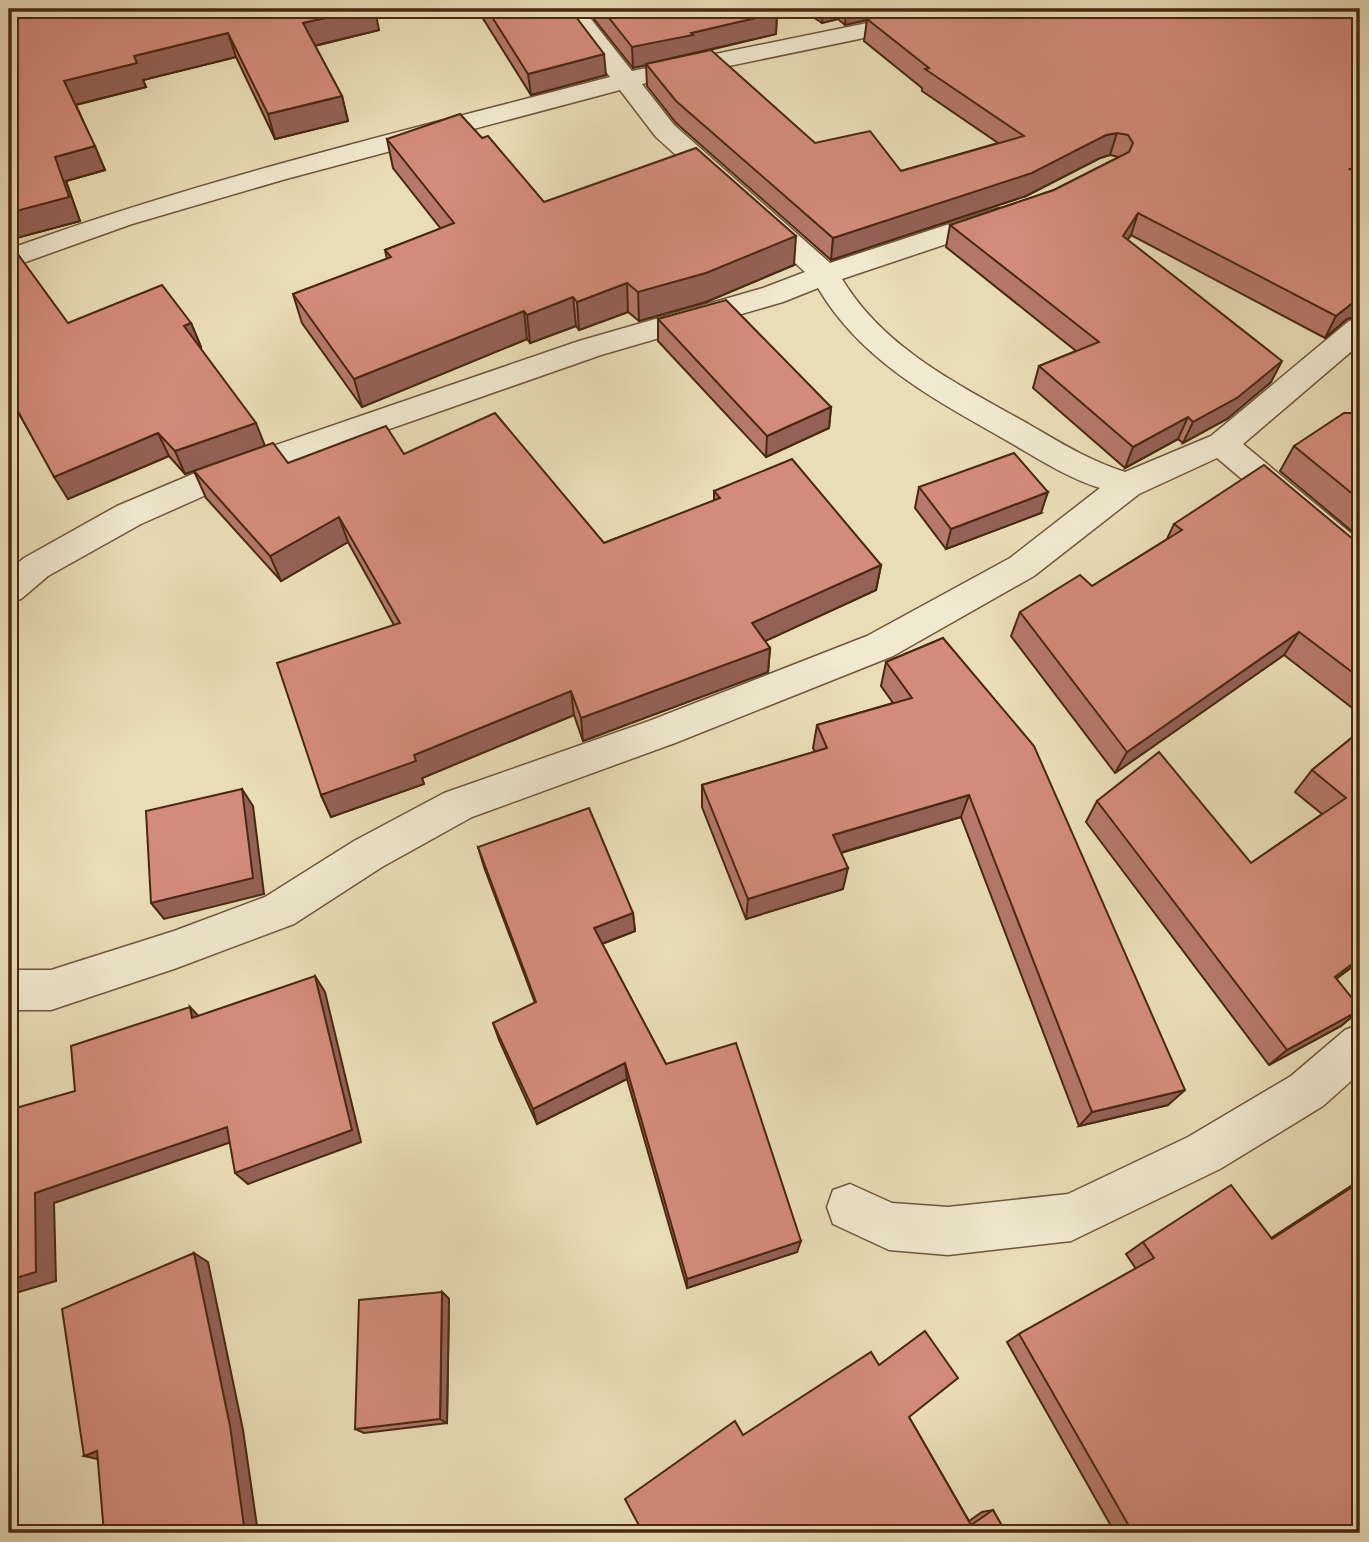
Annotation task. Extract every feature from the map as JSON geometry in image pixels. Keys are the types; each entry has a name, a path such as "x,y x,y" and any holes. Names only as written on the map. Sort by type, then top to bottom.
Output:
{"street":[{"path":"570,9 665,131 825,275 835,294 856,322 897,357 945,392 1079,468 1128,485"},
{"path":"9,259 122,218 276,173 627,80 970,9"},
{"path":"9,589 36,567 129,515 212,479 590,348 773,295 1024,208"},
{"path":"9,990 51,989 174,950 279,911 368,854 458,805 662,732 880,646 1021,567 1128,485 1191,455 1223,444 1360,328"},
{"path":"1223,444 1360,560"},
{"path":"1079,468 1092,510"},
{"path":"850,1207 889,1226 948,1231 1071,1217 1204,1153 1307,1091 1360,1045"}],"building":[{"path":"9,9 364,9 303,23 342,96 268,114 228,33 134,56 137,63 64,81 95,146 55,157 69,197 9,213"},
{"path":"487,9 570,9 604,54 528,74"},
{"path":"602,9 774,9 777,13 691,33 693,35 632,47"},
{"path":"914,9 1360,9 1360,165 1350,169 1360,174 1360,297 1336,316 1138,213 1123,236 1282,361 1237,398 1193,422 1188,417 1133,447 1039,366 1099,342 950,225 1054,190 1129,152 1133,143 1128,135 1106,135 1032,173 833,238 676,101 646,64 711,50 815,143 870,131 901,171 1024,136 925,69 929,68 867,19"},
{"path":"460,114 482,138 488,136 544,202 696,148 796,236 706,273 638,292 627,283 577,302 573,297 527,315 524,311 354,379 293,294 391,257 385,250 454,223 387,139"},
{"path":"9,242 68,323 162,285 191,323 184,326 256,423 175,451 158,433 54,477 9,395"},
{"path":"726,300 831,407 767,436 658,319"},
{"path":"495,413 604,543 720,498 714,491 792,459 881,565 752,623 770,648 581,718 571,691 414,755 416,761 321,795 277,663 400,623 339,517 270,556 194,471 273,443 288,463 386,426 404,454"},
{"path":"1344,413 1357,413 1360,416 1360,500 1294,446"},
{"path":"1014,453 1048,492 951,529 919,487"},
{"path":"1264,465 1360,545 1360,678 1299,632 1127,752 1020,612 1080,575 1092,586 1182,530 1174,524"},
{"path":"943,638 1034,746 1185,1090 1092,1112 969,795 833,835 848,868 748,899 702,785 827,748 817,725 912,698 886,662"},
{"path":"1360,731 1360,958 1335,977 1360,1010 1287,1050 1097,801 1159,752 1251,863 1346,798 1312,770"},
{"path":"242,789 253,878 151,903 146,811"},
{"path":"589,808 633,913 594,928 666,1064 736,1043 801,1241 687,1279 625,1063 533,1109 493,1023 536,1002 478,847"},
{"path":"315,976 352,1130 235,1173 227,1127 35,1193 36,1272 9,1280 9,1110 75,1091 71,1046 190,1007 192,1018"},
{"path":"1360,1182 1360,1533 1133,1533 1019,1334 1154,1258 1143,1242 1231,1185 1272,1239"},
{"path":"194,1253 230,1426 245,1533 104,1533 97,1451 84,1456 62,1309"},
{"path":"442,1292 440,1419 355,1429 359,1300"},
{"path":"925,1331 958,1378 909,1417 971,1525 993,1510 1006,1533 643,1533 625,1499 735,1421 743,1435 871,1352 879,1365"}]}
